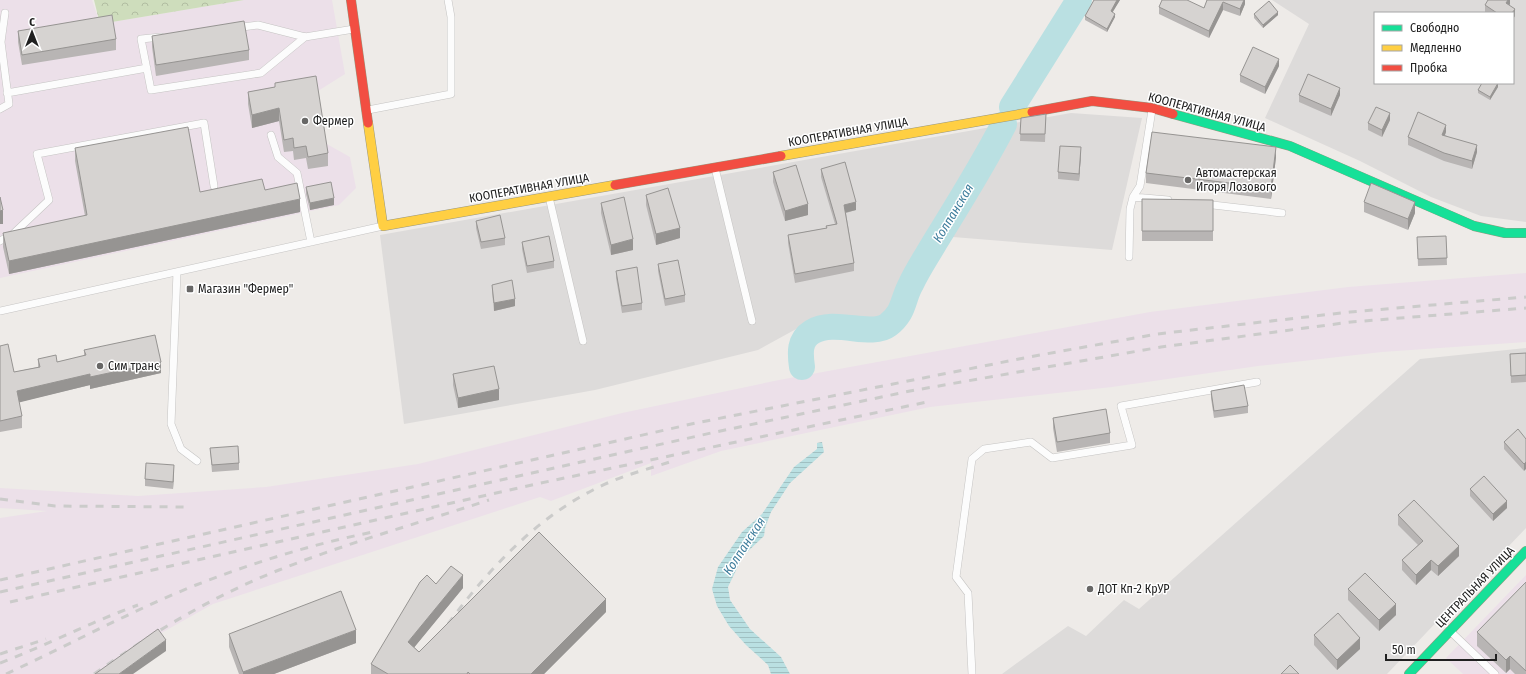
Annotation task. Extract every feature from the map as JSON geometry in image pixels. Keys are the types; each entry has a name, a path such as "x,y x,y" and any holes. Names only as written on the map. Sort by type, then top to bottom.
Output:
{"street":[{"path":"351,0 384,226"},
{"name":"КООПЕРАТИВНАЯ УЛИЦА","path":"384,226 1092,101 1152,108 1290,146 1474,226 1505,233 1526,233"},
{"name":"ЦЕНТРАЛЬНАЯ УЛИЦА","path":"1409,674 1526,551"}],"lane":[{"path":"368,110 451,94 451,17 448,0"},
{"path":"0,109 9,104 1,42 5,13"},
{"path":"227,29 258,25 305,38 356,29"},
{"path":"172,36 141,39 151,90 261,73 305,38"},
{"path":"7,93 147,68"},
{"path":"1129,258 1130,209 1140,186 1152,108"},
{"path":"0,241 13,234 49,200 37,154 204,123 214,186"},
{"path":"271,135 278,157 297,173 311,242"},
{"path":"715,168 752,321"},
{"path":"549,197 583,341"},
{"path":"1134,197 1173,201"},
{"path":"1196,204 1282,213"},
{"path":"0,311 384,226"},
{"path":"177,272 171,424 181,449 197,461"},
{"path":"972,674 968,593 956,577 972,459 984,449 1031,442 1052,458 1132,445 1121,406 1256,382"},
{"path":"1450,631 1495,674"}],"shaded area":[{"path":"0,0 92,0 100,24 244,0 332,0 345,74 318,91 325,143 350,157 356,188 339,205 0,278"},
{"path":"1272,0 1526,0 1526,222 1481,216 1431,197 1360,161 1265,118 1309,24"},
{"path":"1071,113 1142,118 1112,250 928,235 895,313 876,320 826,318 798,328 758,350 595,390 404,424 380,235"},
{"path":"1526,273 1526,342 1382,352 1258,366 1112,387 930,407 721,451 651,476 651,463 551,501 540,497 213,604 140,645 100,674 0,674 0,518 47,511 0,508 0,488 138,496 266,487 418,464 622,413 779,380 1150,312 1348,287"},
{"path":"1526,348 1526,528 1387,674 1002,674 1068,626 1086,636 1124,600 1139,609 1420,359"},
{"path":"1526,575 1526,674 1463,674 1446,658"}],"green space":[{"path":"94,0 244,0 100,24"}],"water":[{"path":"822,442 824,452 790,483 771,512 765,528 764,536 743,556 728,587 730,600 750,629 781,657 790,674 771,674 768,665 746,645 729,626 717,606 712,589 718,567 742,532 762,514 794,467 817,449 817,443"}],"building":[{"path":"1094,0 1117,0 1111,11 1115,14 1107,29 1085,16"},
{"path":"1162,0 1187,0 1204,8 1207,0 1244,0 1240,9 1223,2 1209,31 1159,7"},
{"path":"1488,0 1508,0 1506,3 1515,9 1513,12 1496,12 1485,5"},
{"path":"1269,1 1278,12 1263,25 1254,14"},
{"path":"112,15 116,39 22,55 18,31"},
{"path":"244,21 249,50 156,65 152,36"},
{"path":"1253,47 1279,59 1265,87 1240,75"},
{"path":"1308,74 1340,88 1331,109 1299,95"},
{"path":"316,76 328,153 308,157 306,146 294,148 293,138 284,140 279,108 252,115 248,92 275,87 275,83"},
{"path":"1481,84 1497,84 1490,97 1478,90"},
{"path":"1376,107 1390,113 1382,130 1368,123"},
{"path":"1418,112 1446,125 1442,135 1477,145 1472,161 1444,153 1408,137"},
{"path":"1046,114 1045,134 1020,134 1021,118"},
{"path":"188,127 200,192 262,179 265,190 297,183 300,199 9,261 3,233 87,215 75,148"},
{"path":"1152,132 1276,147 1271,188 1146,173"},
{"path":"1060,146 1081,147 1079,174 1058,172"},
{"path":"845,162 856,202 844,205 854,263 795,274 788,235 827,228 826,226 837,224 821,169"},
{"path":"796,165 808,204 785,211 773,172"},
{"path":"331,182 334,198 310,203 306,187"},
{"path":"1371,183 1415,202 1408,219 1364,202"},
{"path":"668,188 680,228 656,234 646,195"},
{"path":"0,197 3,210 0,211"},
{"path":"624,197 633,239 611,245 601,203"},
{"path":"1142,199 1213,200 1213,231 1142,231"},
{"path":"500,215 505,238 481,242 476,221"},
{"path":"549,236 554,261 527,266 522,242"},
{"path":"1446,236 1447,258 1418,259 1417,237"},
{"path":"678,260 685,295 665,299 658,264"},
{"path":"637,267 642,303 622,306 616,271"},
{"path":"512,280 515,299 494,303 492,285"},
{"path":"155,335 161,362 90,377 90,374 17,391 22,416 0,421 0,346 8,344 14,372 40,367 38,359 56,355 57,362 86,355 84,350"},
{"path":"1526,353 1526,375 1511,376 1510,354"},
{"path":"494,366 499,389 458,398 453,374"},
{"path":"1244,385 1248,406 1214,411 1211,391"},
{"path":"1106,409 1110,433 1057,442 1053,418"},
{"path":"1518,429 1526,439 1526,462 1524,464 1504,442"},
{"path":"238,446 239,463 212,465 210,448"},
{"path":"146,463 174,465 173,482 145,479"},
{"path":"1484,476 1507,501 1493,514 1470,489"},
{"path":"1414,500 1459,546 1438,566 1431,560 1416,575 1402,560 1423,541 1398,515"},
{"path":"539,532 606,599 531,674 470,674 468,672 467,674 388,674 371,664 420,582 427,575 436,584 451,566 463,575 408,642 419,652"},
{"path":"1365,573 1396,604 1379,620 1348,589"},
{"path":"1526,582 1526,671 1510,656 1506,660 1477,632"},
{"path":"341,591 356,630 243,672 229,634"},
{"path":"1338,613 1360,638 1337,660 1314,635"},
{"path":"158,629 166,640 119,674 95,674"},
{"path":"1290,665 1299,674 1281,674"}],"waterway":[{"name":"Колпанская","path":"1012,107 1079,0"},
{"name":"Колпанская","path":"802,367 801,347 805,339 812,332 821,328 831,327 872,330 888,325 894,320 900,311 908,290 917,273 1004,124"}],"railway":[{"path":"0,580 696,423 1029,357 1157,334 1350,312 1526,297"},
{"path":"0,592 711,433 910,391 1161,347 1351,322 1526,308"},
{"path":"10,602 536,484 927,402"},
{"path":"448,624 495,566 513,548 551,516 571,502 603,485 676,460"},
{"path":"0,499 55,506 187,507"},
{"path":"94,674 138,644 184,616 254,580 331,551 489,500"},
{"path":"6,674 124,617 196,585 286,554 332,541 378,531"},
{"path":"0,663 138,605"},
{"path":"0,654 46,639"}],"traffic: fast":[{"path":"1173,114 1290,146 1474,226 1505,233 1526,233"},
{"path":"1409,674 1526,551"}],"traffic: slow":[{"path":"781,156 1032,112"},
{"path":"368,123 383,226 615,185"}],"traffic: jam":[{"path":"351,0 368,123"},
{"path":"1032,112 1092,101 1152,108 1173,114"},
{"path":"615,185 781,156"}],"place":[{"name":"Фермер","path":"305,121"},
{"name":"Автомастерская Игоря Лозового","path":"1188,180"},
{"name":"Магазин \"Фермер\"","path":"190,289"},
{"name":"Сим транс","path":"100,366"},
{"name":"ДОТ Кп-2 КрУР","path":"1090,589"}]}
